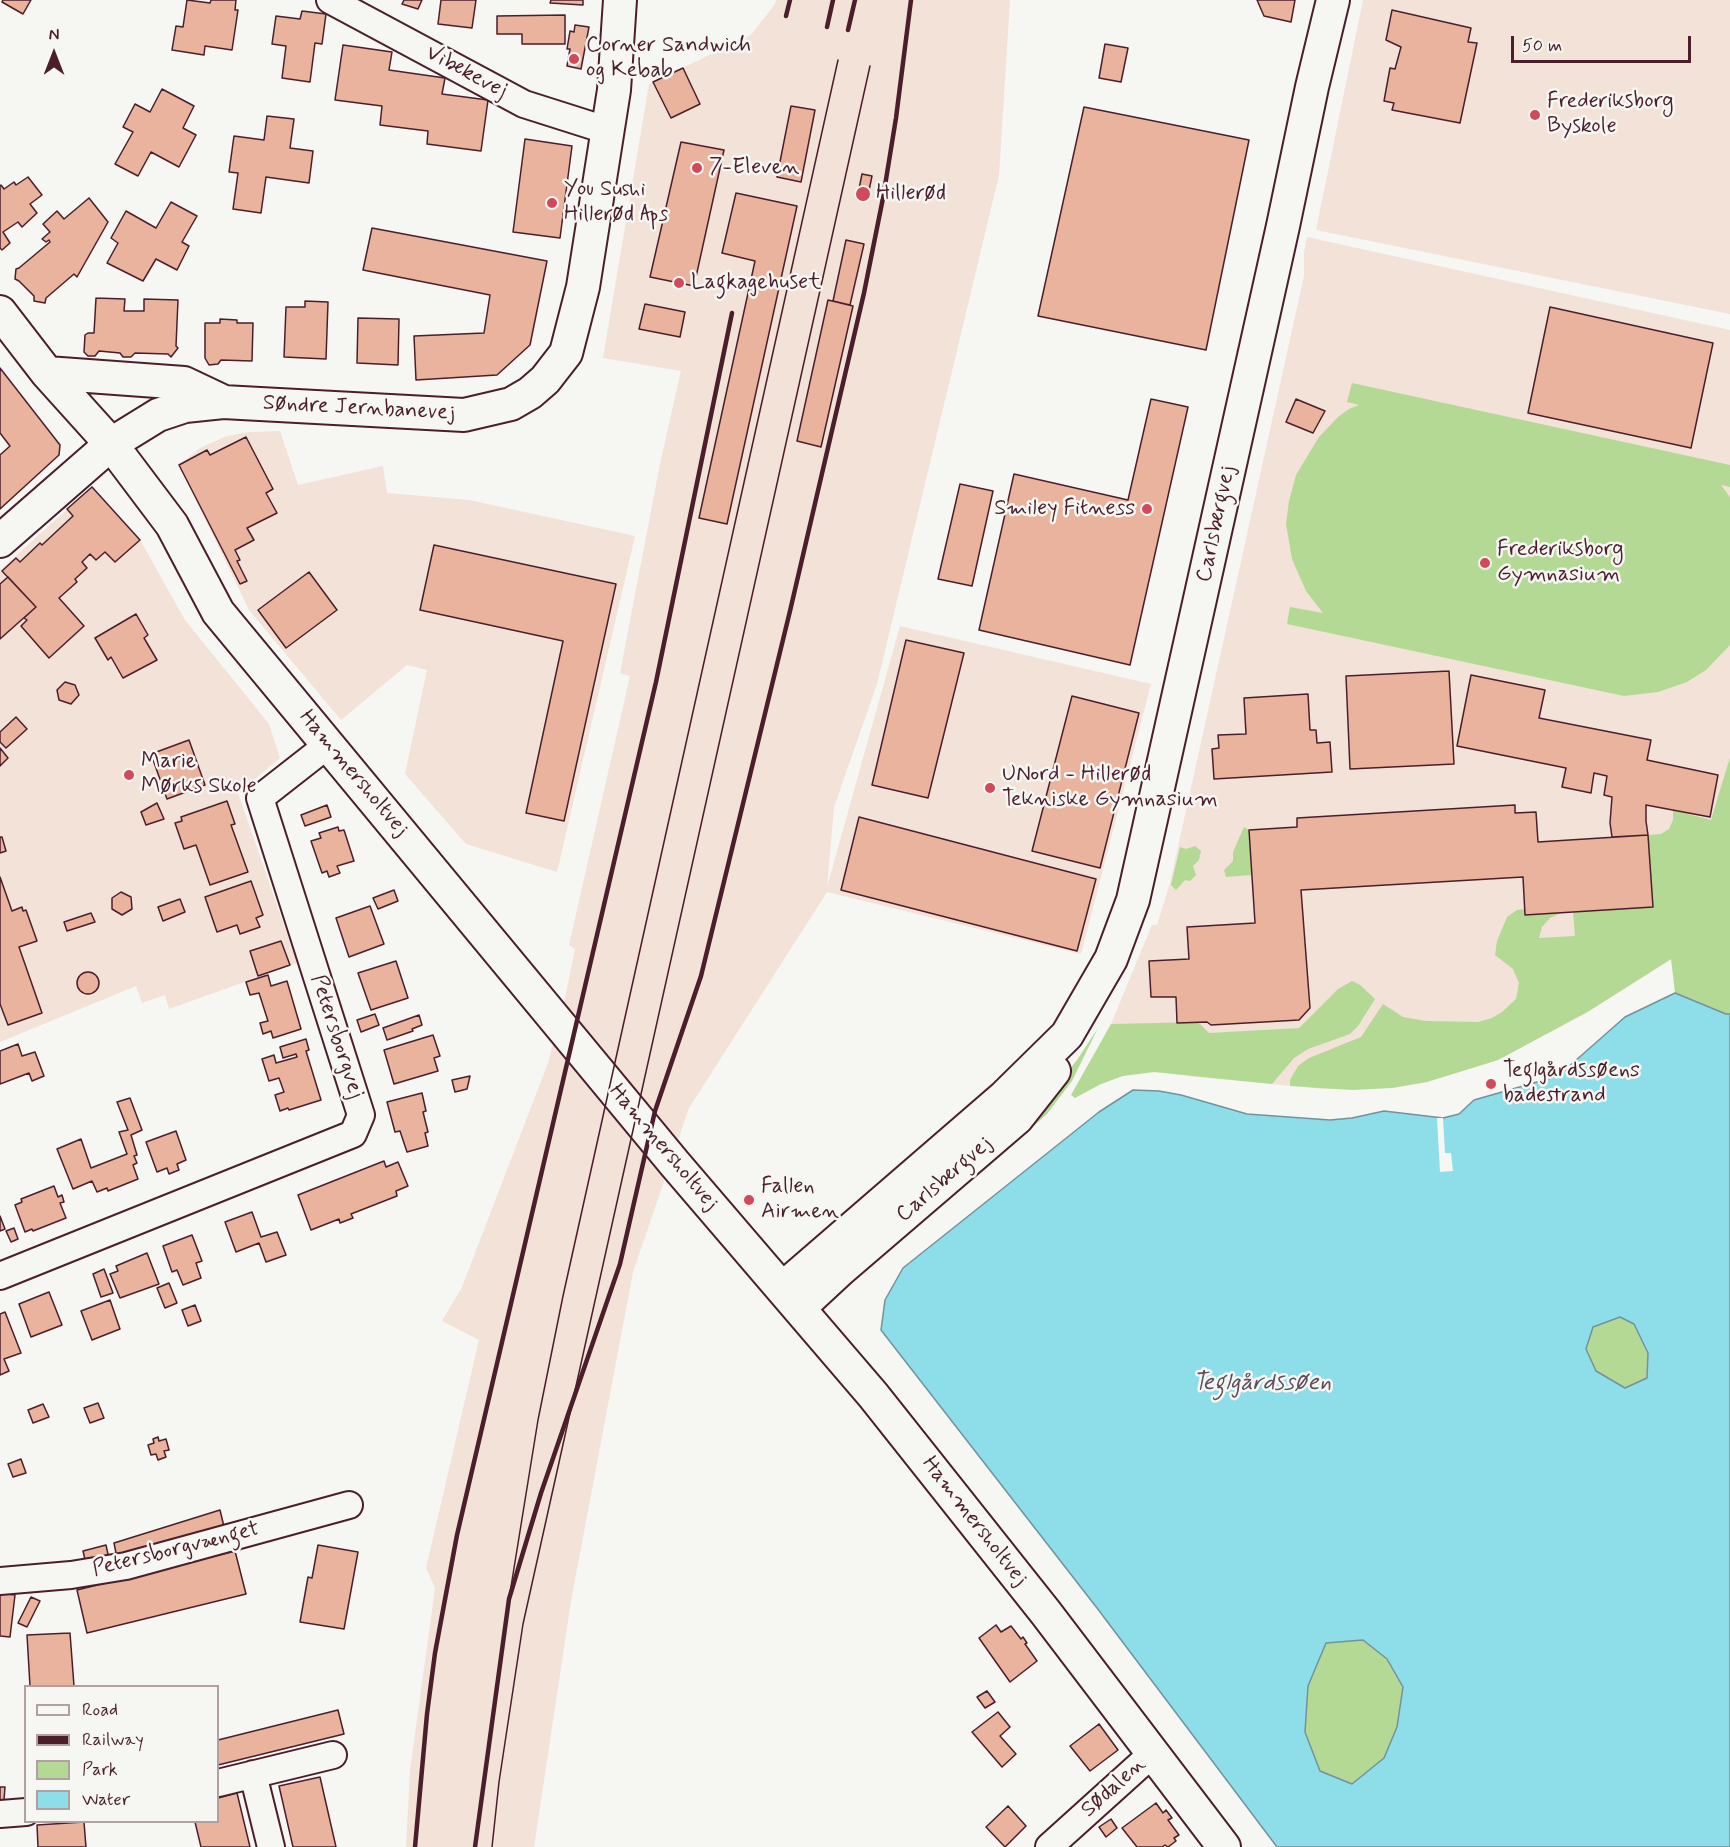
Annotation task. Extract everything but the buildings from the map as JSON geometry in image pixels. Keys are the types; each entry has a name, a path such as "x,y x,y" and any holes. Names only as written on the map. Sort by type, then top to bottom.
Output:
{"street":[{"name":"Vibekevej","path":"330,0 524,104 609,131"},
{"name":"Søndre Jernbanevej","path":"0,541 111,444 158,416 185,406 223,402 464,415 511,404 530,393 545,380 566,353 583,286 609,131 618,48 620,0"},
{"name":"Carlsbergvej","path":"791,1298 1067,1035 1111,959 1133,900 1333,0"},
{"path":"0,312 47,373 111,444"},
{"path":"47,373 184,383 223,402"},
{"name":"Hammersholtvej","path":"111,444 172,525 218,612 675,1164 873,1395 1009,1566 1224,1847"},
{"name":"Petersborgvej","path":"0,1276 353,1134 361,1115 260,798 329,744"},
{"name":"Petersborgvænget","path":"0,1581 71,1575 126,1566 349,1505"},
{"name":"Sødalen","path":"1049,1847 1152,1754"},
{"path":"219,1783 333,1755"},
{"path":"254,1774 271,1847"},
{"path":"0,1814 24,1812"}],"shaded area":[{"path":"776,0 1010,0 999,175 877,684 834,807 827,887 900,626 1151,684 1081,954 827,892 689,1108 633,1272 571,1601 534,1847 406,1847 410,1771 435,1588 426,1568 479,1340 442,1321 462,1287 548,1063 565,998 575,949 569,945 630,676 620,673 661,459 681,371 603,358 649,84 751,35"},
{"name":"Frederiksborg Byskole","path":"1363,0 1730,0 1730,314 1316,230"},
{"name":"Frederiksborg Gymnasium","path":"1307,237 1730,330 1730,756 1672,959 1583,1015 1498,1060 1427,1082 1392,1088 1324,1089 1197,1077 1091,1062 1111,1024 1152,925 1157,925 1170,883 1304,276"},
{"path":"280,431 298,485 383,466 387,493 469,500 635,536 557,872 466,844 405,774 427,670 407,665 341,720 249,610 179,465 200,448 227,436 249,432"},
{"name":"Marie Mørks Skole","path":"92,487 140,540 185,620 269,724 280,758 238,793 297,963 169,1009 165,995 142,1003 136,986 0,1042 0,570"}],"green space":[{"path":"1352,383 1730,465 1730,487 1721,485 1730,497 1730,645 1706,670 1687,682 1658,692 1624,696 1287,624 1290,607 1323,613 1306,591 1292,559 1286,524 1296,475 1319,437 1338,417 1359,405 1347,402"},
{"path":"1730,757 1730,1014 1675,993 1671,959 1589,1011 1498,1060 1427,1082 1392,1088 1352,1090 1290,1086 1290,1080 1298,1066 1309,1058 1361,1037 1383,1004 1403,1017 1426,1021 1478,1022 1502,1012 1516,999 1519,983 1513,969 1495,955 1497,941 1507,917 1517,910 1525,909 1526,915 1561,913 1550,918 1542,927 1539,938 1575,936 1573,912 1652,907 1648,835 1661,834 1669,829 1673,820 1673,810 1711,820"},
{"path":"1244,827 1249,830 1252,875 1226,877 1224,870 1233,861 1233,852"},
{"path":"1195,846 1201,851 1199,860 1193,866 1196,875 1190,881 1185,880 1176,890 1171,885 1180,847 1186,849"},
{"path":"1352,981 1375,999 1358,1026 1350,1034 1308,1049 1294,1058 1272,1084 1154,1072 1123,1076 1101,1084 1075,1098 1071,1095 1111,1024 1198,1022 1209,1033 1299,1028 1338,989"},
{"path":"1098,1028 1072,1081 1047,1114 988,1167 951,1195 1035,1113 1077,1060"},
{"path":"1620,1317 1634,1324 1648,1353 1647,1378 1625,1388 1596,1371 1586,1349 1593,1327"},
{"path":"1363,1640 1387,1659 1403,1687 1397,1727 1384,1758 1352,1784 1320,1771 1305,1732 1308,1686 1326,1643"}],"water":[{"name":"Teglgårdssøen","path":"1675,993 1730,1014 1730,1847 1277,1847 1097,1608 881,1330 885,1300 903,1268 1099,1112 1133,1090 1181,1095 1247,1114 1330,1120 1384,1111 1443,1118 1459,1114 1474,1100 1558,1076 1625,1017","holes":["1620,1317 1634,1324 1648,1353 1647,1378 1625,1388 1596,1371 1586,1349 1593,1327","1363,1640 1387,1659 1403,1687 1397,1727 1384,1758 1352,1784 1320,1771 1305,1732 1308,1686 1326,1643"]}],"pier":[{"path":"1437,1118 1443,1118 1445,1153 1451,1153 1453,1171 1440,1172"}],"tram line":[{"path":"509,1599 538,1420 563,1296 838,60"},
{"path":"492,1847 499,1782 523,1624 870,66"}],"railway":[{"path":"786,16 790,0"},
{"path":"827,27 833,0"},
{"path":"848,30 855,0"},
{"path":"475,1847 509,1599 541,1493 620,1264 655,1111 701,976 790,611 864,293 896,118 911,0"},
{"path":"415,1847 435,1653 457,1535 656,682 732,313"}],"place":[{"name":"Corner Sandwich og Kebab","path":"574,59"},
{"name":"Frederiksborg Byskole","path":"1535,115"},
{"name":"7-Eleven","path":"697,168"},
{"name":"Hillerød","path":"863,194"},
{"name":"You Sushi Hillerød Aps","path":"552,203"},
{"name":"Lagkagehuset","path":"679,283"},
{"name":"Smiley Fitness","path":"1147,509"},
{"name":"Frederiksborg Gymnasium","path":"1485,563"},
{"name":"Marie Mørks Skole","path":"129,775"},
{"name":"UNord - Hillerød Tekniske Gymnasium","path":"990,788"},
{"name":"Teglgårdssøens badestrand","path":"1491,1084"},
{"name":"Fallen Airmen","path":"749,1200"}]}
